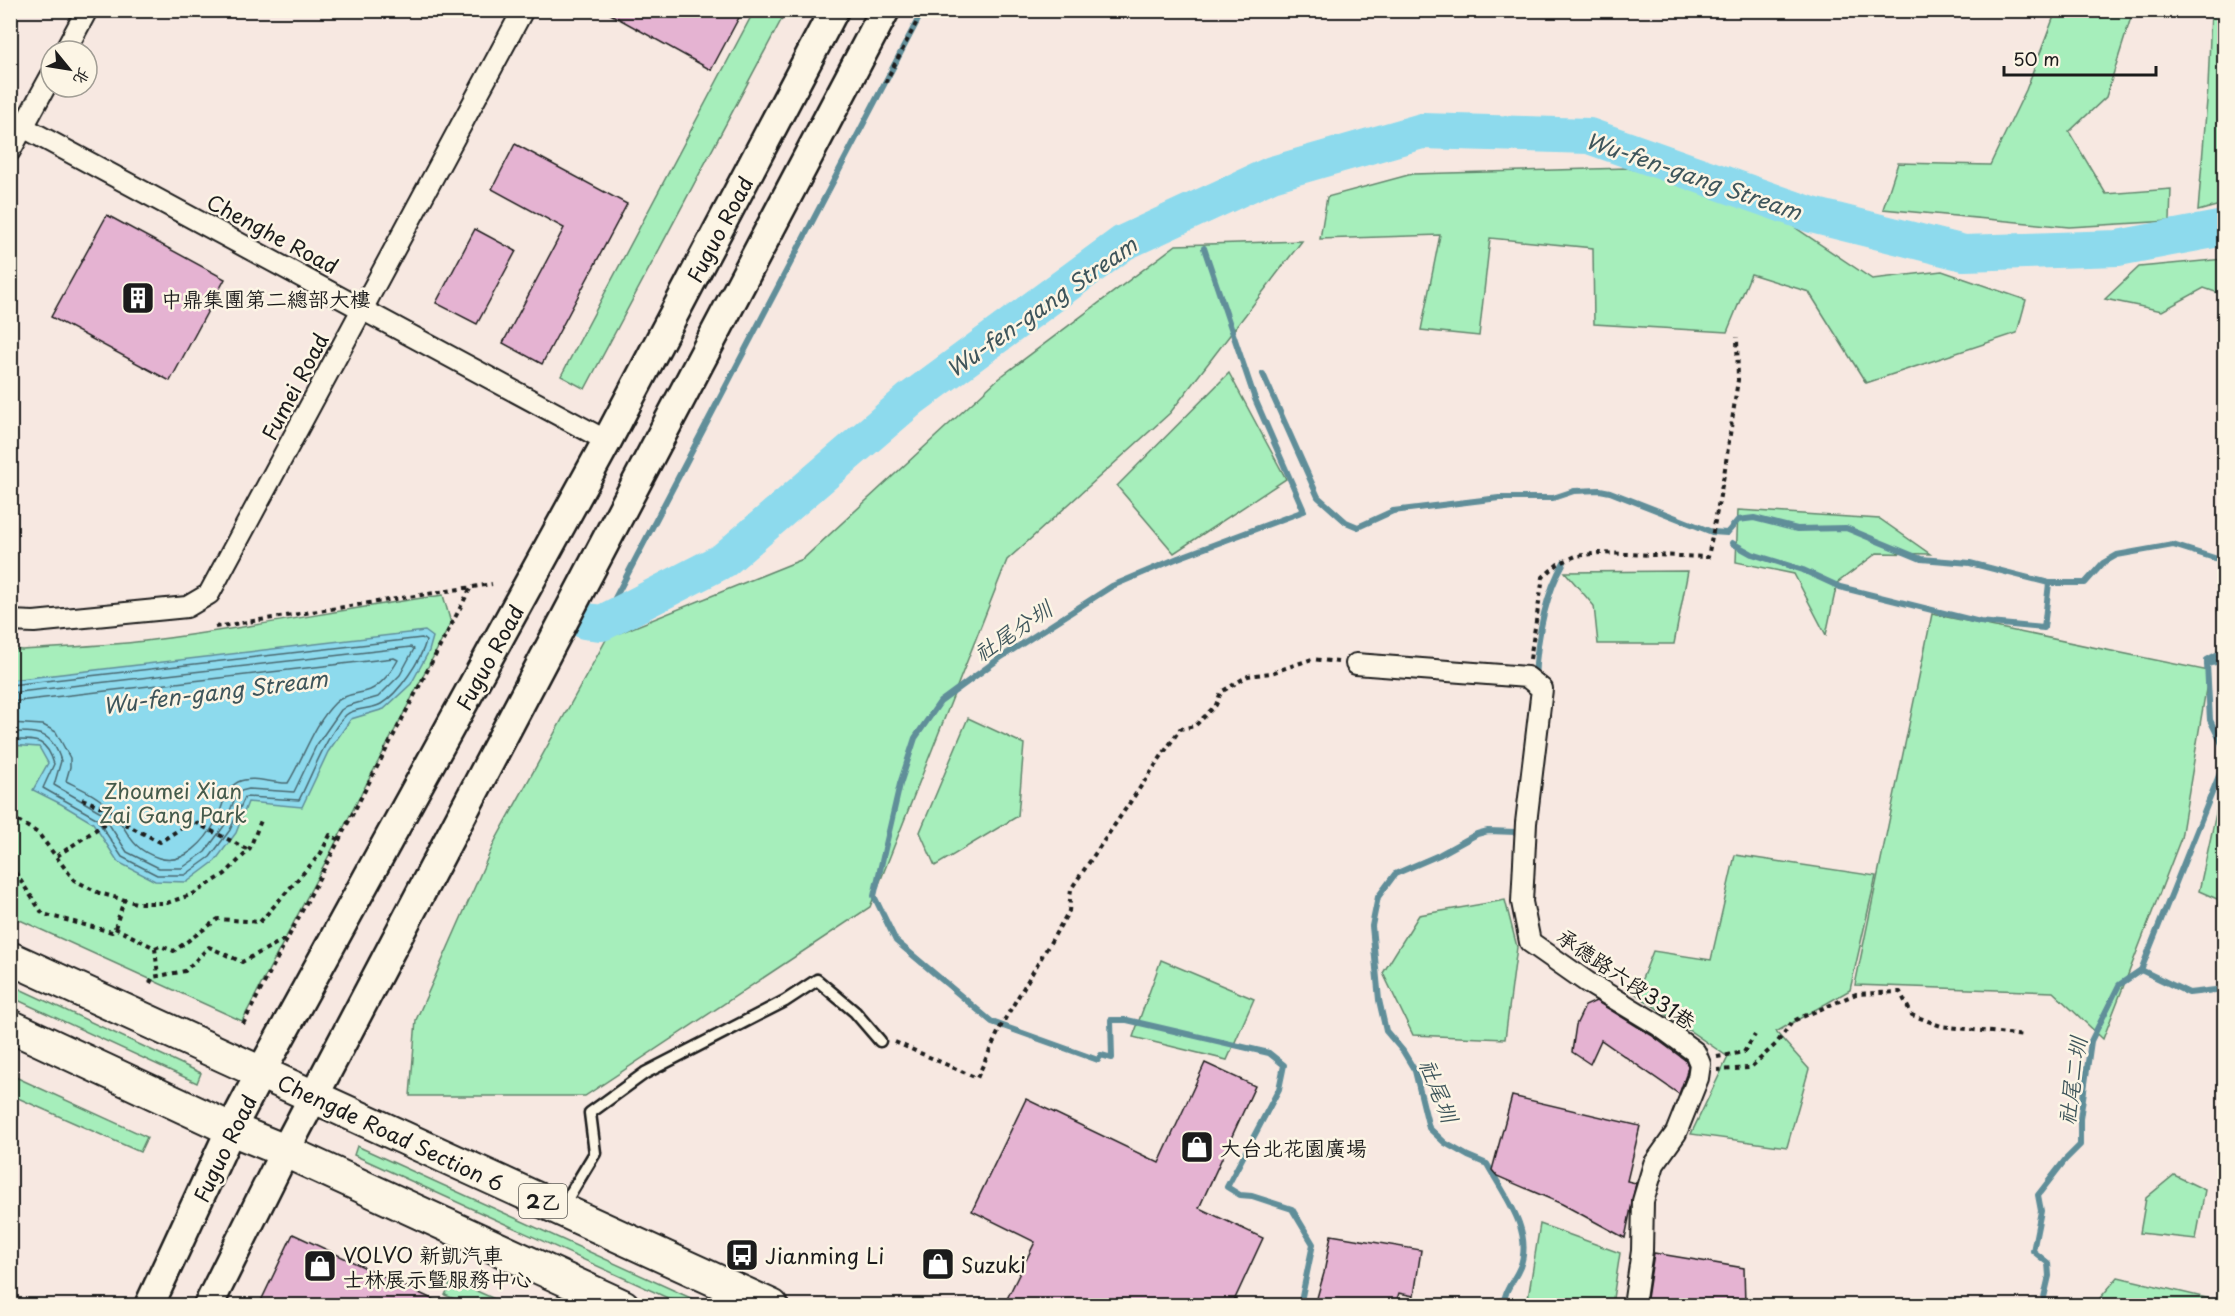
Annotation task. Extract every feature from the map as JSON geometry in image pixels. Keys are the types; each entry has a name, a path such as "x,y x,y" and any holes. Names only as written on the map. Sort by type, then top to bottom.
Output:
{"main road":[{"name":"Chengde Road Section 6","path":"10,958 772,1305"},
{"path":"10,1026 231,1129 285,1151 623,1305"}],"street":[{"path":"71,39 87,10"},
{"name":"Fumei Road","path":"10,621 34,622 187,607 209,594 523,10"},
{"name":"Fuguo Road","path":"149,1305 231,1129 261,1072 607,441 834,10"},
{"path":"207,1305 285,1151 885,10"},
{"path":"10,151 17,123 39,93"},
{"name":"Chenghe Road","path":"17,123 607,441"},
{"path":"1356,664 1527,677"},
{"name":"承德路六段331巷","path":"1527,677 1542,689 1526,823 1522,902 1530,942 1587,982 1658,1025 1695,1052 1699,1071"},
{"path":"1634,1305 1642,1251 1643,1201 1654,1164 1676,1133 1699,1071"}],"lane":[{"path":"561,1209 595,1153 590,1113 645,1073 785,1001 817,980 855,1012 880,1041"}],"path":[{"path":"885,83 923,10"},
{"path":"1527,677 1543,577 1558,564 1576,556 1600,553 1708,557 1724,475 1738,380 1737,337"},
{"path":"214,627 492,584"},
{"path":"243,1024 471,587"},
{"path":"880,1041 896,1042 977,1078 1002,1024 1069,910 1071,890 1180,729 1195,726 1216,705 1221,692 1248,676 1271,673 1312,660 1356,664"},
{"path":"82,799 111,811 113,818 160,842 192,821 249,850"},
{"path":"10,816 38,833 74,880 99,893 136,903 167,903 193,894 225,874 249,850 262,818"},
{"path":"57,856 113,818"},
{"path":"115,928 155,948 160,946 174,951 218,919 260,922 321,853 330,835 339,840"},
{"path":"10,865 43,914 112,932 124,900"},
{"path":"150,982 153,977 185,971 209,947 242,962 283,940 286,941"},
{"path":"155,948 158,976"},
{"path":"1699,1071 1750,1068 1776,1044 1793,1021 1856,993 1900,992 1911,1015 1921,1019 1941,1026 2024,1036"},
{"path":"1699,1071 1715,1058 1744,1052 1755,1035"}],"green space":[{"path":"754,11 786,11 585,389 561,376"},
{"path":"2056,11 2133,11 2106,97 2069,132 2106,194 2171,189 2170,221 2069,227 1883,209 1898,163 1990,165 2026,90"},
{"path":"2211,11 2224,11 2224,204 2198,211 2208,88"},
{"path":"1628,168 1769,210 1872,279 1942,271 2026,300 2017,333 1866,383 1809,292 1751,274 1727,332 1594,324 1593,248 1490,238 1479,336 1421,330 1440,235 1320,239 1327,197 1412,174"},
{"path":"1302,241 1170,413 1007,560 870,907 585,1096 410,1096 416,1020 495,841 607,638 803,559 999,378 1176,245"},
{"path":"2224,259 2224,295 2204,288 2162,311 2105,299 2139,267"},
{"path":"1229,373 1286,479 1174,553 1117,486"},
{"path":"1738,510 1880,519 1930,554 1877,553 1837,583 1826,635 1794,574 1736,562"},
{"path":"1688,571 1674,644 1598,644 1594,606 1565,572"},
{"name":"Zhoumei Xian Zai Gang Park","path":"443,595 451,623 242,1021 11,916 11,649 145,641"},
{"path":"1932,614 2209,671 2181,838 2103,1039 2053,992 1855,985"},
{"path":"968,718 1024,744 1018,816 935,866 920,832"},
{"path":"2224,777 2224,902 2199,891"},
{"path":"1735,855 1876,876 1850,990 1776,1032 1809,1069 1787,1147 1691,1134 1728,1057 1636,994 1653,951 1711,960"},
{"path":"1505,900 1517,947 1505,1039 1413,1035 1383,973 1419,915"},
{"path":"1161,960 1254,999 1227,1060 1133,1037"},
{"path":"11,985 201,1073 197,1083 11,997"},
{"path":"11,1075 147,1137 140,1152 11,1095"},
{"path":"357,1146 706,1305 683,1305 354,1155"},
{"path":"2174,1175 2205,1190 2196,1239 2140,1233 2146,1198"},
{"path":"1540,1224 1620,1253 1612,1305 1527,1305"},
{"path":"2118,1277 2224,1302 2224,1305 2094,1305"},
{"path":"452,1280 508,1305 469,1305 445,1295"}],"water":[{"path":"425,631 433,637 429,651 411,684 384,709 351,719 328,752 302,807 248,802 236,833 215,861 187,882 155,881 118,862 93,823 33,790 48,763 39,747 11,745 11,680"}],"building":[{"path":"603,10 743,10 711,70"},
{"path":"515,144 627,204 542,364 503,343 564,228 492,189"},
{"name":"中鼎集團第二總部大樓","path":"107,215 225,279 170,381 51,317"},
{"path":"475,229 516,251 477,324 436,303"},
{"path":"1596,1001 1651,1035 1685,1060 1688,1066 1679,1094 1601,1040 1590,1064 1572,1052 1576,1025 1585,1006"},
{"path":"1205,1063 1255,1086 1199,1208 1263,1238 1232,1305 1004,1305 1035,1242 972,1211 1026,1099 1159,1163"},
{"path":"1512,1096 1640,1126 1627,1181 1636,1183 1625,1238 1562,1204 1497,1176 1492,1170"},
{"name":"VOLVO 新凱汽車 士林展示暨服務中心","path":"293,1234 445,1305 259,1305"},
{"path":"1331,1235 1421,1250 1414,1296 1399,1293 1395,1305 1315,1305"},
{"path":"1654,1253 1744,1268 1745,1305 1646,1305"}],"waterway":[{"path":"602,623 923,10"},
{"name":"Wu-fen-gang Stream","path":"585,621 602,623 724,560 911,399 1123,243 1272,174 1422,131 1589,136 1812,215 1964,253 2118,248 2224,228"},
{"name":"社尾分圳","path":"1204,248 1255,399 1304,511 1178,558 1112,586 1000,658 940,702 915,738 900,784 874,896 896,941 992,1022 1098,1060 1101,1055 1112,1058 1111,1020 1127,1020 1269,1053 1284,1065 1279,1089 1227,1187 1240,1195 1252,1196 1292,1209 1313,1244 1300,1306"},
{"path":"1263,374 1318,497 1346,522 1358,527 1393,511 1499,498 1553,498 1574,491 1600,490 1712,532 1727,533 1738,520 1754,518 1797,529 1846,528 1921,559 1970,563 2049,583 2085,583 2103,563 2117,555 2173,545 2224,561"},
{"path":"1732,543 1752,554 1803,570 1840,587 1980,622 2044,628 2049,583"},
{"name":"社尾圳","path":"1535,678 1543,618 1551,589 1564,562"},
{"name":"社尾二圳","path":"2224,651 2207,660 2210,720 2224,748"},
{"path":"2207,664 2224,660"},
{"name":"社尾二圳","path":"2042,1306 2049,1276 2048,1263 2033,1251 2041,1211 2038,1195 2065,1160 2080,1145 2080,1119 2091,1041 2119,985 2141,970 2224,763"},
{"name":"社尾圳","path":"1503,1306 1506,1293 1520,1267 1523,1254 1520,1227 1509,1201 1487,1164 1445,1143 1429,1128 1415,1071 1403,1051 1386,1031 1379,1000 1372,926 1378,897 1395,874 1439,855 1477,834 1488,831 1516,832 1519,825"},
{"path":"2141,970 2189,993 2224,989"}],"place":[{"name":"中鼎集團第二總部大樓","path":"138,298"},
{"name":"大台北花園廣場","path":"1197,1147"},
{"name":"Jianming Li","path":"742,1255"},
{"name":"Suzuki","path":"938,1264"},
{"name":"VOLVO 新凱汽車 士林展示暨服務中心","path":"320,1266"}]}
